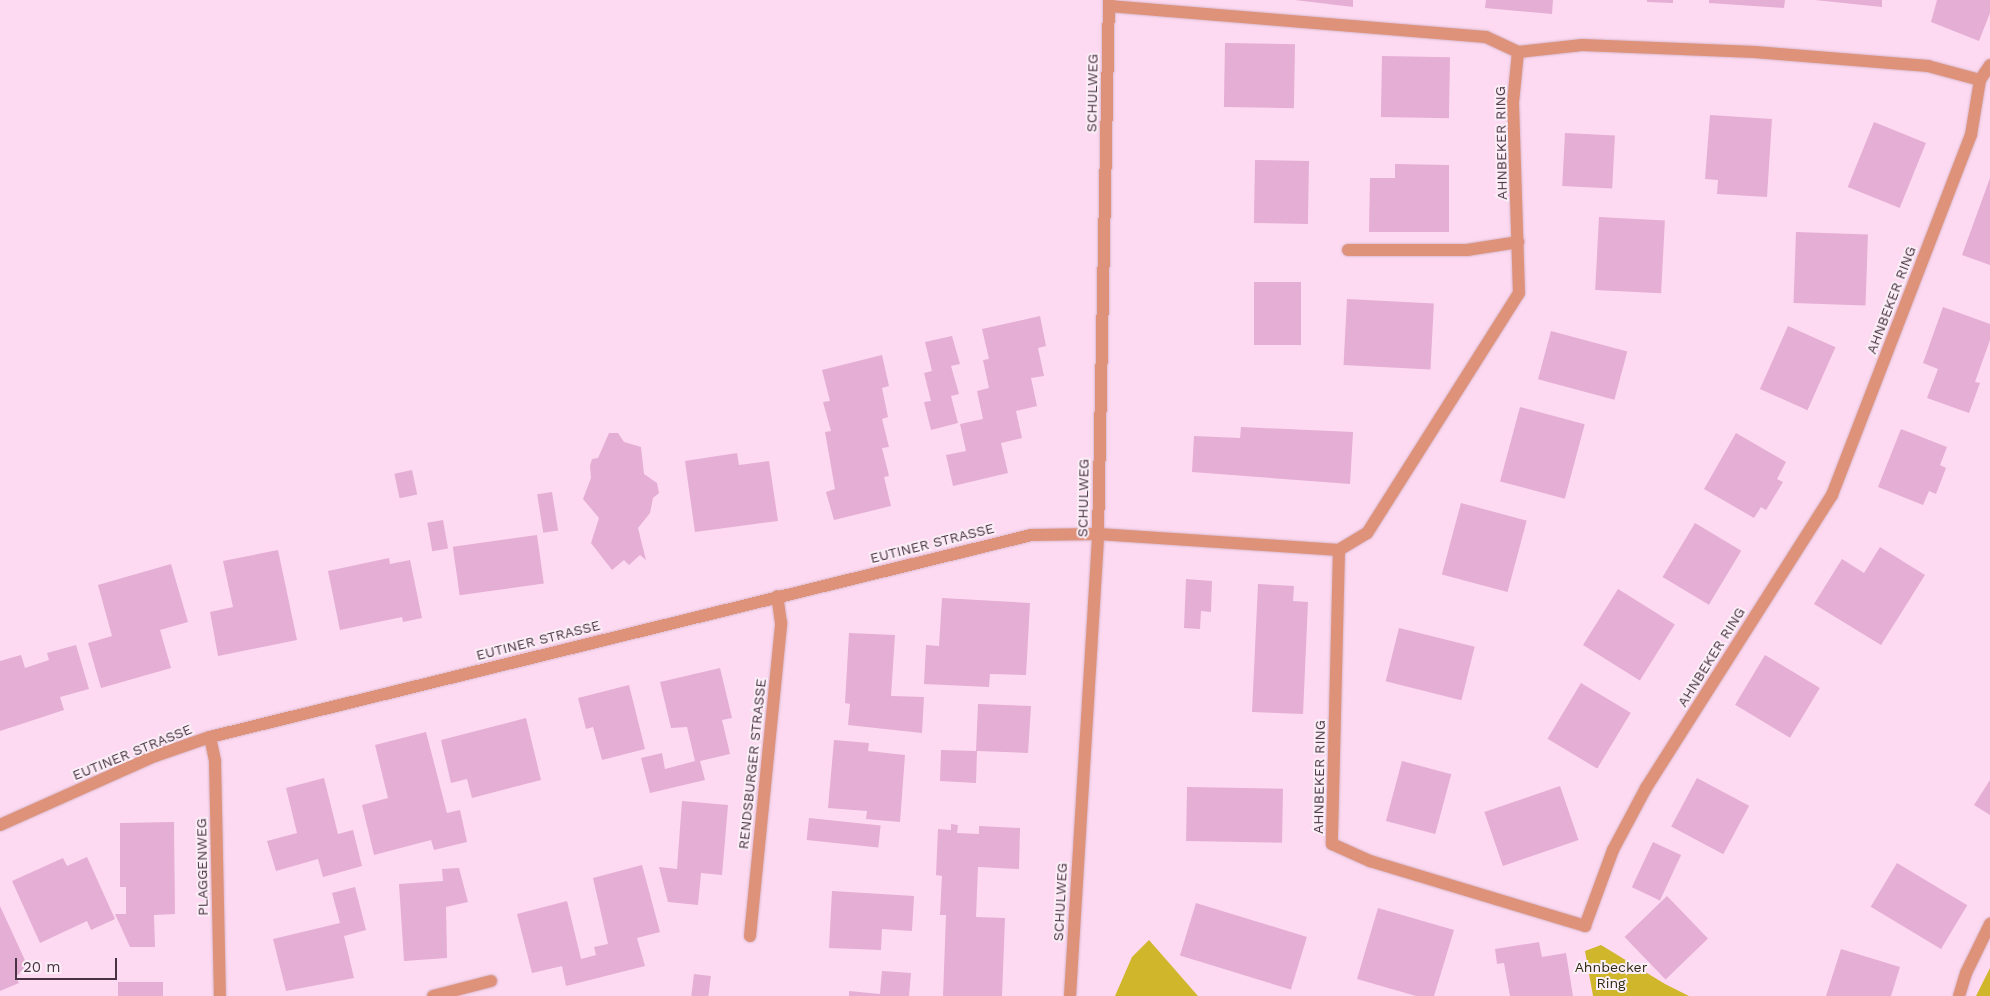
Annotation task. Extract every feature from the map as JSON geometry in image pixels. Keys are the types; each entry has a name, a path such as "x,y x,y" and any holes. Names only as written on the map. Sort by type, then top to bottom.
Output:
{"street":[{"path":"1109,3 1169,12 1486,37 1518,52 1582,45 1755,52 1928,66 1980,80 1990,65"},
{"name":"SCHULWEG","path":"1070,996 1098,534 1109,3"},
{"name":"AHNBEKER RING","path":"1518,52 1513,104 1519,293 1367,533 1339,550 1332,844 1370,861 1585,926 1613,850 1646,788 1832,495 1971,135 1980,80"},
{"path":"1348,250 1467,250 1518,242"},
{"path":"1098,534 1339,550"},
{"name":"EUTINER STRASSE","path":"0,825 155,756 210,737 776,596 1031,535 1098,534"},
{"name":"RENDSBURGER STRASSE","path":"750,936 781,624 776,596"},
{"name":"PLAGGENWEG","path":"210,737 215,761 220,996"},
{"path":"1959,996 1966,973 1990,924"},
{"path":"433,996 491,981"}],"green space":[{"path":"1149,940 1198,996 1115,996 1132,957"},
{"name":"Ahnbecker Ring","path":"1601,945 1665,984 1689,996 1593,996 1585,951"},
{"path":"1990,968 1990,996 1976,996"}],"building":[{"path":"1295,0 1353,0 1353,7"},
{"path":"1486,0 1553,0 1552,14 1485,8"},
{"path":"1647,0 1673,0 1673,3 1647,2"},
{"path":"1709,0 1785,0 1784,8 1709,3"},
{"path":"1815,0 1882,0 1882,7"},
{"path":"1937,0 1990,0 1990,13 1979,41 1931,22"},
{"path":"1225,43 1295,44 1294,108 1224,107"},
{"path":"1382,56 1450,57 1449,118 1381,117"},
{"path":"1710,115 1772,119 1767,197 1717,194 1718,180 1705,179"},
{"path":"1874,122 1926,143 1900,208 1848,187"},
{"path":"1565,133 1615,136 1612,189 1562,186"},
{"path":"1255,160 1309,161 1308,224 1254,223"},
{"path":"1395,164 1449,165 1449,232 1369,232 1370,178 1395,178"},
{"path":"1990,178 1990,265 1962,255"},
{"path":"1599,217 1665,220 1661,293 1595,290"},
{"path":"1796,232 1868,235 1865,305 1794,303"},
{"path":"1254,282 1301,282 1301,345 1254,345"},
{"path":"1347,299 1434,304 1430,369 1344,365"},
{"path":"1943,307 1990,324 1990,340 1975,382 1980,383 1969,413 1927,398 1938,369 1923,363"},
{"path":"1040,316 1046,346 1038,348 1044,376 1031,378 1037,406 1016,411 1022,438 1001,443 1008,473 953,486 946,455 966,451 960,424 983,419 977,391 989,388 983,360 989,359 982,329"},
{"path":"1788,326 1836,347 1807,410 1760,389"},
{"path":"1551,331 1627,351 1614,400 1538,379"},
{"path":"952,336 960,364 951,366 959,394 951,396 958,423 931,430 924,402 931,401 924,373 932,371 925,342"},
{"path":"882,355 889,386 882,388 888,417 882,419 889,447 882,448 889,476 884,477 891,506 834,520 826,492 835,489 825,432 831,431 823,402 830,401 822,370"},
{"path":"1520,407 1585,424 1565,499 1500,481"},
{"path":"1241,427 1353,432 1350,484 1192,472 1194,436 1240,438"},
{"path":"1901,429 1947,447 1940,465 1946,468 1936,494 1929,491 1923,505 1878,487"},
{"path":"609,433 618,433 624,442 641,447 644,474 657,483 659,493 653,498 650,513 638,528 646,560 640,555 629,565 624,560 612,570 591,543 599,518 583,499 591,478 590,466 592,459 598,458"},
{"path":"1736,433 1786,462 1777,479 1783,482 1766,510 1761,507 1754,518 1704,489"},
{"path":"737,453 739,465 769,461 778,521 695,532 685,461"},
{"path":"412,470 417,494 400,498 394,474"},
{"path":"552,492 558,531 543,533 537,494"},
{"path":"1461,503 1527,521 1508,592 1442,574"},
{"path":"443,520 448,549 432,551 427,523"},
{"path":"1695,523 1741,551 1709,605 1663,577"},
{"path":"537,535 544,584 460,595 453,547"},
{"path":"1880,547 1925,575 1881,645 1814,604 1842,559 1864,573"},
{"path":"278,550 297,640 218,656 210,612 233,607 223,561"},
{"path":"389,558 390,564 410,560 422,618 403,622 402,617 340,630 328,571"},
{"path":"171,564 188,622 160,630 171,668 101,688 88,643 112,636 98,585"},
{"path":"1186,579 1212,581 1211,612 1201,611 1200,629 1184,628"},
{"path":"1258,584 1294,586 1293,601 1308,602 1303,714 1252,712"},
{"path":"1618,589 1675,625 1640,680 1583,645"},
{"path":"942,598 1030,603 1026,675 990,674 989,687 924,684 926,645 939,646"},
{"path":"1399,628 1475,647 1461,700 1386,681"},
{"path":"849,633 895,635 891,696 924,697 922,733 848,725 850,704 845,703"},
{"path":"76,645 89,689 60,697 64,710 0,731 0,661 21,655 25,668 49,660 47,653"},
{"path":"1765,655 1820,688 1790,738 1735,705"},
{"path":"720,668 732,718 722,720 730,754 700,761 705,780 650,793 641,758 662,753 665,769 695,761 687,727 671,728 660,682"},
{"path":"1581,683 1631,713 1597,769 1548,739"},
{"path":"629,685 645,749 602,760 593,727 586,729 578,698"},
{"path":"978,704 1031,706 1028,753 977,751 976,783 940,781 941,750 976,751"},
{"path":"526,718 541,780 472,798 467,779 451,783 441,740"},
{"path":"426,732 447,813 460,810 467,842 434,850 431,840 374,855 362,805 388,798 375,745"},
{"path":"834,740 869,743 868,751 905,755 900,822 866,819 867,811 828,808"},
{"path":"1402,761 1451,774 1435,834 1386,821"},
{"path":"324,778 338,834 353,830 362,866 323,877 318,859 276,871 267,841 297,833 286,788"},
{"path":"1697,778 1749,806 1723,854 1671,827"},
{"path":"1990,780 1990,815 1974,805"},
{"path":"1560,786 1579,840 1503,866 1484,812"},
{"path":"1187,787 1283,789 1282,843 1186,841"},
{"path":"682,801 728,805 722,875 701,873 698,905 668,902 659,867 677,869"},
{"path":"809,818 881,826 878,847 807,840"},
{"path":"174,822 175,914 154,915 155,947 130,947 115,914 126,914 126,887 120,887 120,823"},
{"path":"951,824 958,825 957,833 979,834 979,826 1020,828 1019,869 978,867 976,917 1005,918 1002,996 943,996 946,915 940,915 942,876 936,875 938,829 951,830"},
{"path":"1653,842 1681,855 1660,900 1632,887"},
{"path":"87,857 115,919 91,930 87,921 40,943 12,881 63,858 67,866"},
{"path":"1897,863 1967,905 1941,949 1871,907"},
{"path":"642,865 660,932 637,938 645,966 566,986 562,966 532,973 517,914 567,901 581,959 596,955 594,947 608,944 593,878"},
{"path":"459,868 468,902 446,907 447,958 404,961 399,884 443,881 442,869"},
{"path":"355,887 366,930 344,936 354,978 286,991 273,939 340,923 332,893"},
{"path":"832,891 914,896 912,931 882,929 881,950 829,948"},
{"path":"1667,896 1708,938 1666,979 1625,937"},
{"path":"1196,903 1307,937 1291,990 1180,956"},
{"path":"0,906 29,969 15,976 19,983 0,991"},
{"path":"1378,908 1454,930 1434,996 1416,996 1357,979"},
{"path":"1539,942 1542,957 1566,953 1573,996 1510,996 1504,963 1497,964 1495,949"},
{"path":"1841,949 1900,967 1891,996 1826,996"},
{"path":"882,971 911,973 909,996 849,996 849,991 880,994"},
{"path":"694,974 711,976 708,996 691,996"},
{"path":"118,982 163,982 163,996 118,996"}]}
